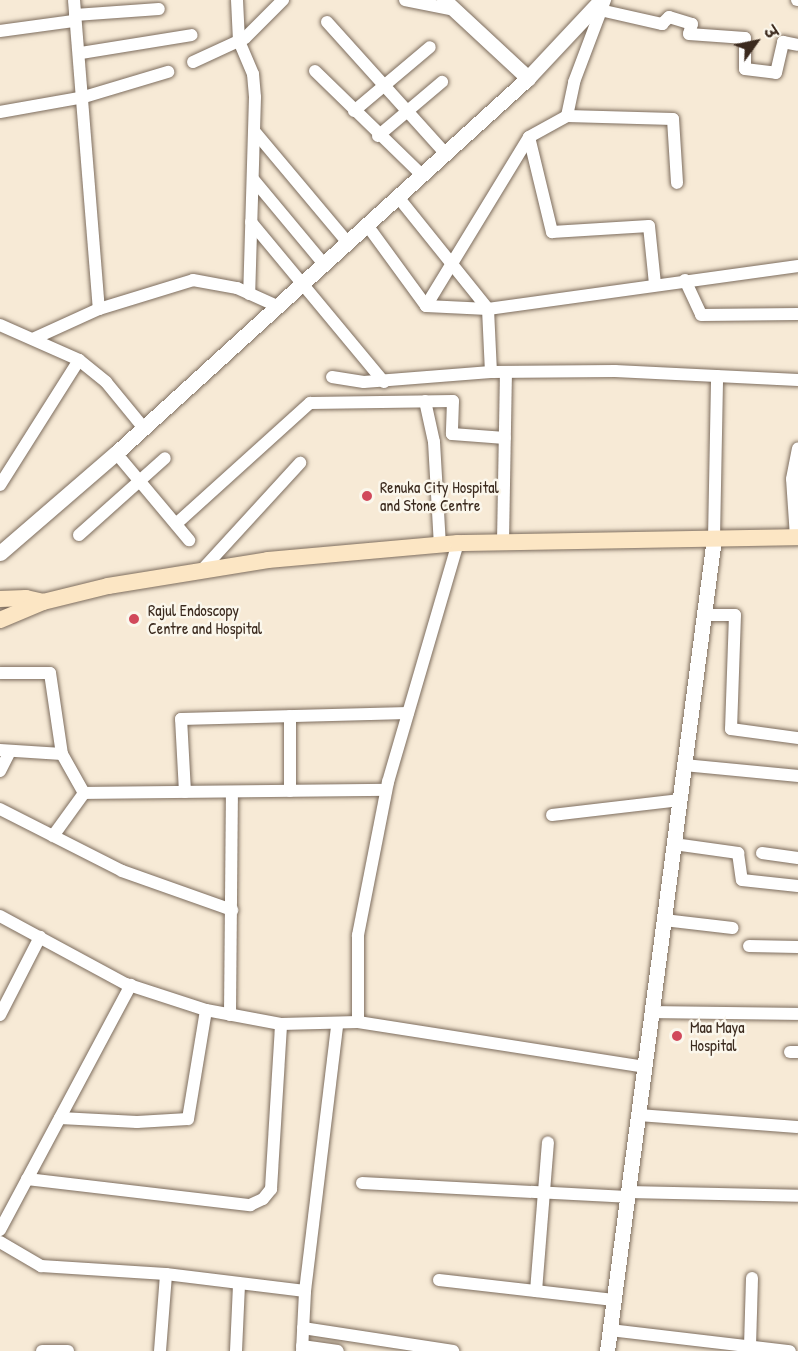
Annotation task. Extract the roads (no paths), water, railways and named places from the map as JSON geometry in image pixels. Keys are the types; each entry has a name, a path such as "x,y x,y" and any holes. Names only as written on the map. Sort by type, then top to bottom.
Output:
{"main road":[{"path":"0,620 43,602 108,586 268,560 458,543 797,537"},
{"path":"0,599 26,598 43,602"}],"street":[{"path":"74,0 74,18 81,53 99,309"},
{"path":"237,0 239,40 253,74 255,132 249,294"},
{"path":"193,62 239,40 283,0"},
{"path":"405,0 449,5 528,78"},
{"path":"602,4 662,24 669,17 692,24 689,34 746,38 745,69 776,73 783,42 798,45"},
{"path":"2,549 116,453 275,306 348,243 528,78 602,4"},
{"path":"567,116 574,81 602,4"},
{"path":"0,31 74,18 159,9"},
{"path":"327,22 445,153"},
{"path":"81,53 192,35"},
{"path":"354,111 430,47"},
{"path":"315,71 378,136 421,174"},
{"path":"0,112 84,97 168,72"},
{"path":"378,136 442,82"},
{"path":"426,306 529,137 567,116 673,119 676,183"},
{"path":"255,132 348,243"},
{"path":"529,137 552,232 649,226 655,284"},
{"path":"253,179 323,263"},
{"path":"398,196 488,309 491,372"},
{"path":"251,222 384,382"},
{"path":"367,225 426,306"},
{"path":"426,306 488,309 655,284 798,266"},
{"path":"35,338 99,309 193,280 216,282 275,306"},
{"path":"685,280 701,315 798,314"},
{"path":"0,325 35,338 80,360 106,382 143,427"},
{"path":"0,485 80,360"},
{"path":"332,377 384,382 506,372 798,380"},
{"path":"503,542 506,372"},
{"path":"607,1351 654,1012 714,538 717,376"},
{"path":"425,401 434,442 440,544"},
{"path":"176,524 310,403 453,401 452,434 505,438"},
{"path":"797,452 792,479 797,537"},
{"path":"116,453 189,540"},
{"path":"80,535 165,458"},
{"path":"201,571 300,463"},
{"path":"358,1022 358,935 386,790 458,543"},
{"path":"704,615 735,615 731,729 798,738"},
{"path":"0,673 50,674 62,754 84,793"},
{"path":"185,792 181,719 408,713"},
{"path":"290,716 290,791"},
{"path":"0,771 5,750 62,754"},
{"path":"684,765 798,776"},
{"path":"84,793 386,790"},
{"path":"230,1015 232,792"},
{"path":"53,836 84,793"},
{"path":"552,815 680,800"},
{"path":"0,809 122,871 232,910"},
{"path":"674,844 738,853 742,880 798,886"},
{"path":"762,853 798,858"},
{"path":"0,916 132,985 206,1010 281,1024 337,1025 358,1022 645,1067"},
{"path":"664,920 733,928"},
{"path":"0,1015 40,937"},
{"path":"749,946 798,947"},
{"path":"0,1230 132,985"},
{"path":"60,1118 137,1122 188,1119 206,1010"},
{"path":"654,1012 798,1014"},
{"path":"27,1179 250,1205 263,1199 271,1189 281,1024"},
{"path":"337,1025 305,1291 302,1348 338,1351"},
{"path":"638,1115 798,1127"},
{"path":"536,1291 548,1142"},
{"path":"362,1183 544,1193 798,1196"},
{"path":"0,1242 41,1266 166,1274 238,1286 305,1291"},
{"path":"160,1351 166,1274"},
{"path":"750,1346 752,1278"},
{"path":"439,1280 614,1300"},
{"path":"236,1351 238,1286"},
{"path":"303,1328 453,1351"},
{"path":"610,1330 790,1351"},
{"path":"42,1351 68,1351"}],"place":[{"name":"Renuka City Hospital and Stone Centre","path":"367,496"},
{"name":"Rajul Endoscopy Centre and Hospital","path":"134,619"},
{"name":"Maa Maya Hospital","path":"677,1036"}]}
